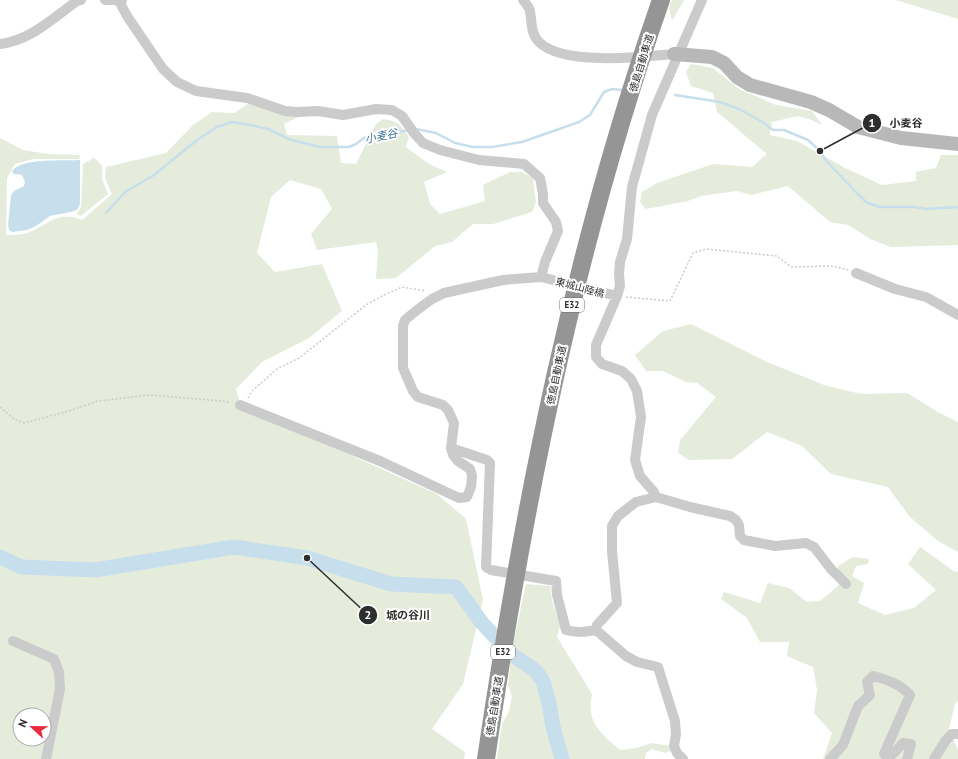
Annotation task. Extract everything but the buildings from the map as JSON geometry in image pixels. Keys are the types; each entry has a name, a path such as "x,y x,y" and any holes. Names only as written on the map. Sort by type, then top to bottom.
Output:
{"highway":[{"name":"徳島自動車道","path":"486,758 508,617 528,507 561,349 603,183 661,0"}],"street":[{"path":"0,44 10,43 32,34 77,1 81,0"},
{"path":"106,0 120,0 127,16 163,69 176,82 196,91 247,98 285,111 318,111 343,115 376,109 392,110 402,116 423,143 440,150 479,160 524,164 540,178 543,202 556,222 558,231 545,262 544,278"},
{"path":"523,0 529,8 533,32 539,42 549,50 576,56 609,59 676,54 712,57 724,62 737,77 750,85 811,102 829,110 858,127 901,138 958,144"},
{"path":"656,498 654,492 640,476 635,460 641,417 637,391 631,379 622,371 602,364 596,357 596,345 620,286 620,262 627,239 632,187 652,115 676,54 702,0"},
{"path":"856,273 896,290 926,297 958,315"},
{"name":"東城山陸橋","path":"451,448 454,423 448,410 443,404 418,397 412,391 403,368 403,326 405,320 432,299 444,293 503,280 544,278 615,296"},
{"path":"240,405 380,461 459,498 467,497 472,476 470,469 458,462 453,455 451,448"},
{"path":"451,448 487,460 490,463 486,567 491,570 556,581 557,595 566,630 574,632 596,630"},
{"path":"596,630 597,625 617,603 612,551 612,526 618,516 636,502 656,498 730,516 736,520 739,525 740,536 744,540 775,546 806,543 814,546 831,569 846,584"},
{"path":"596,630 626,656 637,662 658,667 675,721 676,734 674,746 677,753 683,759"},
{"path":"13,641 54,659 59,672 60,690 46,759"},
{"path":"830,759 843,745 858,706 870,695 867,682 873,676 897,684 904,688 910,695 884,754 888,758 904,743 911,744 907,759"},
{"path":"934,759 949,737 952,734 958,734"}],"path":[{"path":"615,296 670,301 693,252 706,248 777,256 791,267 832,266 856,273"},
{"path":"0,407 14,419 24,423 69,411 98,401 150,395 222,401 240,405 252,391 277,368 299,358 366,306 382,296 402,287 428,292"}],"green space":[{"path":"672,0 684,0 672,21 669,7"},
{"path":"896,0 958,0 958,19"},
{"path":"691,64 713,68 739,89 776,105 812,111 822,125 798,116 772,122 770,135 797,141 845,168 882,185 916,181 916,172 936,168 941,155 958,155 958,245 891,247 870,239 848,225 830,222 788,186 751,195 737,191 701,196 688,201 646,209 640,202 642,192 657,183 713,164 752,167 767,154 717,112 713,93 691,86 686,72"},
{"path":"248,104 300,116 284,124 287,135 337,136 341,163 356,164 376,124 383,119 396,122 409,137 406,147 429,164 447,172 424,182 430,204 440,214 485,201 483,185 510,172 522,172 533,178 536,202 532,212 493,224 473,224 452,242 435,246 396,278 376,279 378,252 376,242 317,250 311,234 332,209 321,189 290,180 271,197 257,253 275,272 322,264 342,311 309,338 262,362 236,389 242,410 346,453 437,494 466,519 483,600 463,684 432,729 465,752 464,759 0,759 0,138 23,150 48,154 80,155 79,159 33,159 15,164 7,178 6,235 18,235 30,232 61,217 74,217 82,220 112,194 105,178 106,167 166,153 193,125 212,112 234,113"},
{"path":"94,158 102,165 102,179 108,194 81,216 77,214 81,207 83,164"},
{"path":"691,324 767,362 824,385 861,394 907,393 958,422 958,552 938,541 909,516 888,487 831,474 802,446 767,432 732,459 689,460 678,453 680,440 716,397 697,383 686,382 663,371 646,371 635,355 663,331"},
{"path":"920,547 955,572 958,571 958,701 955,704 949,729 958,750 958,759 823,759 832,733 814,713 817,690 813,667 787,656 789,642 760,642 747,618 721,599 724,592 760,603 768,583 789,588 807,602 820,601 839,585 838,566 853,557 869,559 868,564 856,566 852,576 864,583 858,603 885,615 914,608 936,590 908,564"},
{"path":"526,584 550,586 552,601 560,625 557,637 592,694 591,712 593,720 606,738 620,750 636,748 652,743 670,746 671,751 665,753 652,749 646,753 645,759 497,759 502,724 509,711 512,696 508,685 512,649"}],"water":[{"path":"80,160 80,204 77,210 50,216 36,226 27,230 12,232 9,230 8,225 11,195 14,191 24,186 25,182 22,175 14,174 12,172 16,167 33,162"}],"waterway":[{"name":"小麦谷","path":"416,129 436,133 455,143 473,147 492,147 522,142 579,122 590,115 604,92 612,89 622,90"},
{"name":"小麦谷","path":"675,95 720,102 739,109 761,121 773,130 784,130 808,140 820,151 827,162 866,202 879,207 914,207 926,209 958,207"},
{"name":"小麦谷","path":"106,213 125,192 154,175 197,140 217,127 232,122 268,129 291,140 320,147 349,147 364,138 409,130"},
{"path":"0,557 21,567 95,570 234,547 307,558 391,584 456,587 482,623 511,654 536,671 543,681 562,759"}],"place":[{"name":"小麦谷","path":"820,151"},
{"name":"城の谷川","path":"307,558"}]}
